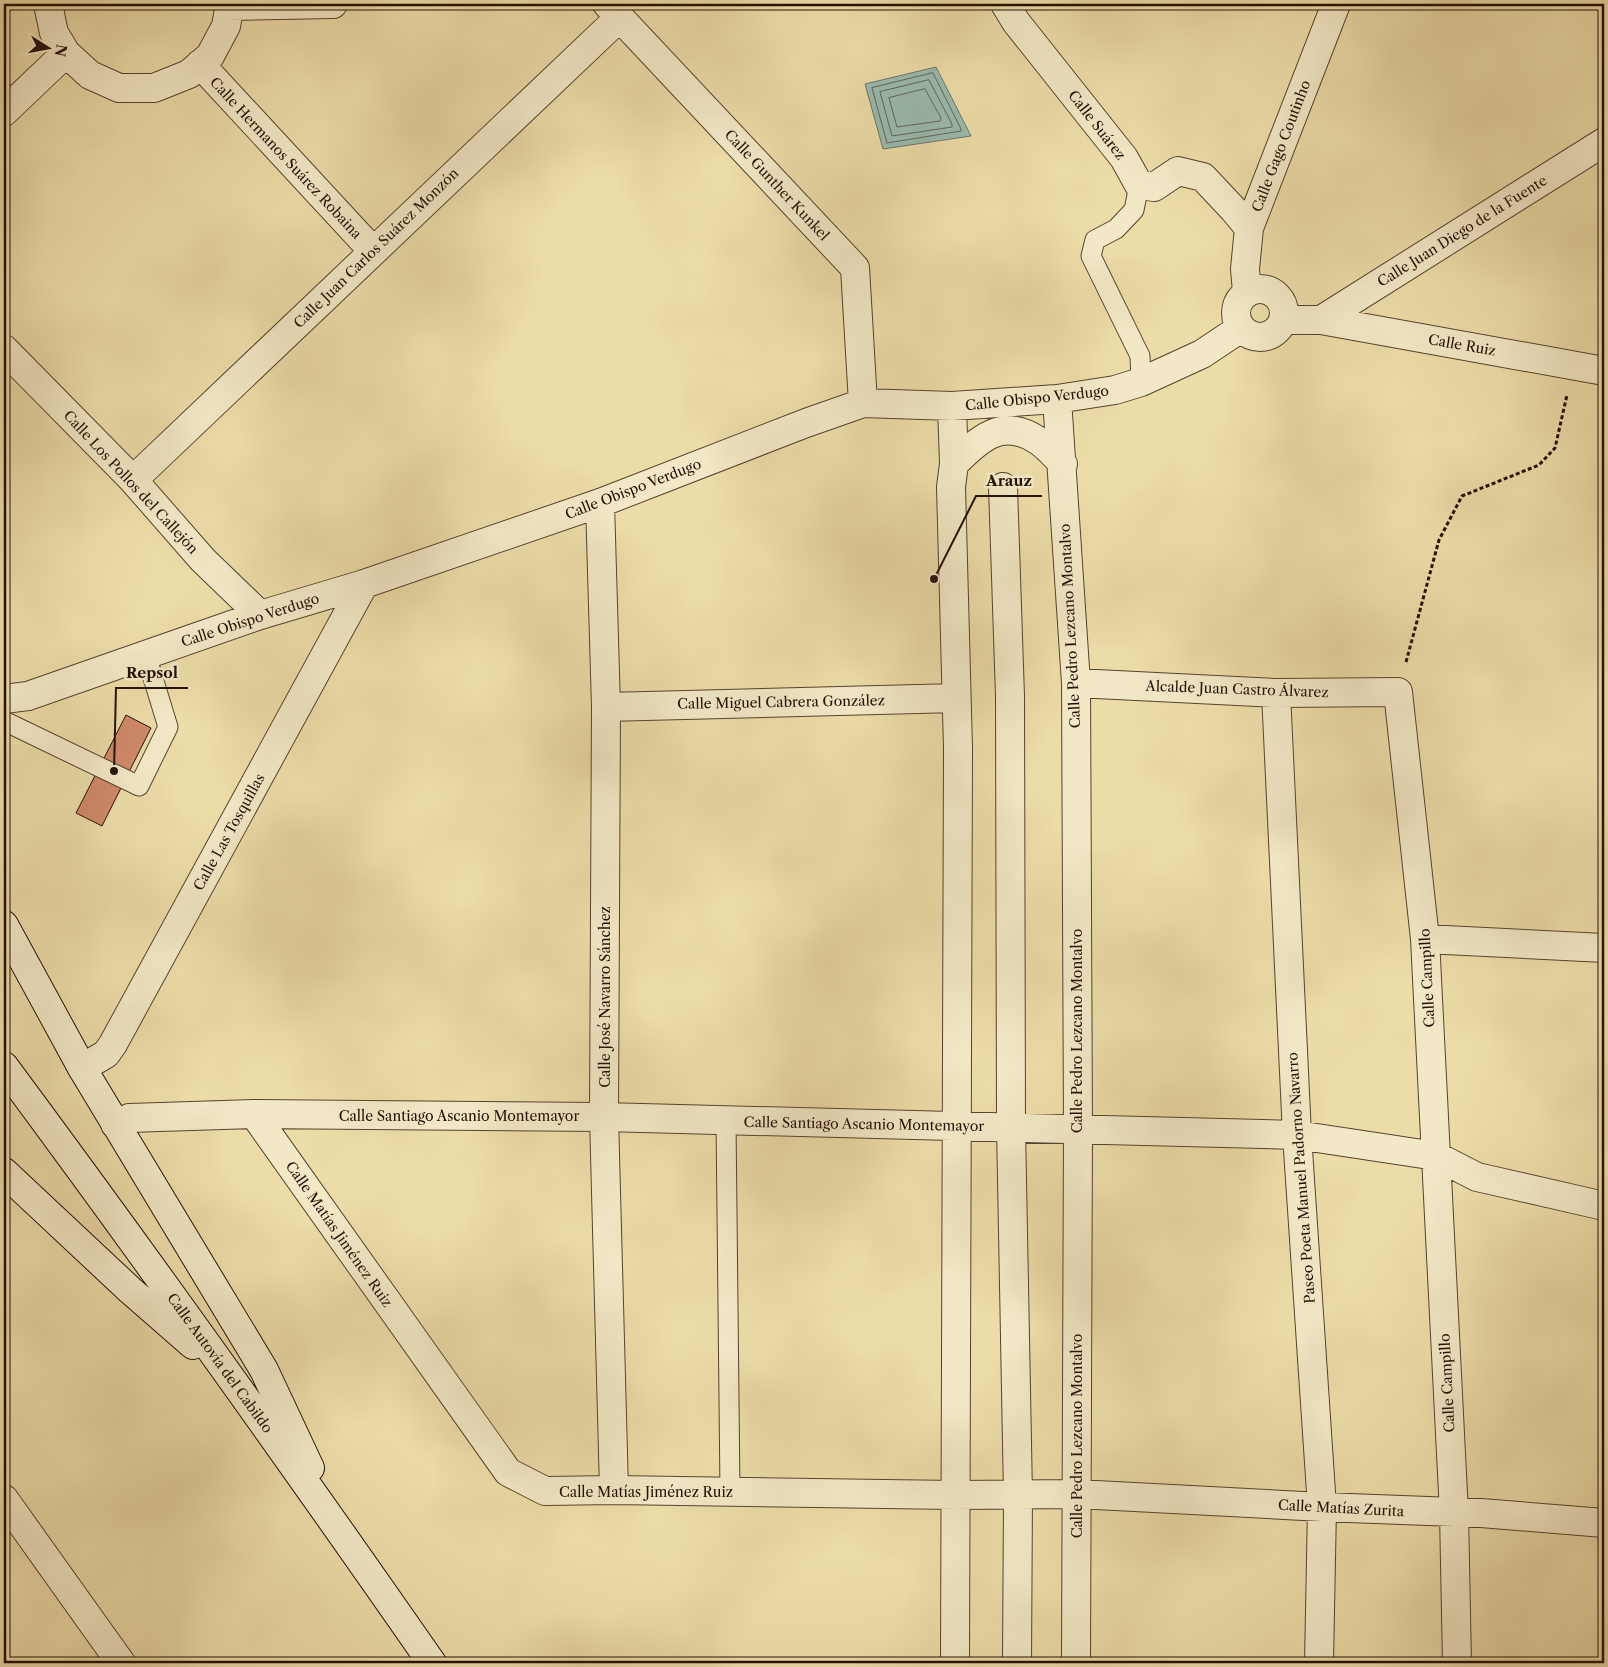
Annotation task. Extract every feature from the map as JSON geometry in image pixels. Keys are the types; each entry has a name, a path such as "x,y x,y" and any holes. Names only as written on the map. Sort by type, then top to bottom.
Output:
{"street":[{"path":"48,4 54,32 66,53 90,75 119,88 154,88 189,74 210,56 226,26 230,5 333,4"},
{"name":"Calle Suárez","path":"1005,4 1016,22 1124,158 1139,186"},
{"name":"Calle Gago Coutinho","path":"1247,292 1245,269 1249,228 1336,4"},
{"name":"Calle Juan Carlos Suárez Monzón","path":"133,480 373,251 613,10"},
{"name":"Calle Gunther Kunkel","path":"613,10 855,268 863,403"},
{"path":"4,112 66,53"},
{"name":"Calle Hermanos Suárez Robaina","path":"200,64 373,251"},
{"name":"Calle Juan Diego de la Fuente","path":"1320,320 1604,142"},
{"path":"1139,186 1154,187 1178,171 1203,177 1249,228"},
{"path":"1263,288 1271,290 1283,303 1285,311 1284,320 1276,332 1261,337 1253,336 1241,328 1236,312 1237,304 1247,292 1263,288"},
{"path":"1284,320 1320,320"},
{"name":"Calle Ruiz","path":"1320,320 1604,371"},
{"name":"Calle Obispo Verdugo","path":"4,719 16,697 146,655 260,615 364,584 600,503 806,423 863,403 952,406 1058,399 1115,390 1140,382 1202,354 1241,328"},
{"name":"Calle Los Pollos del Callejón","path":"4,349 133,480 204,560 260,615"},
{"name":"Calle Pedro Lezcano Montalvo","path":"1058,399 1076,683 1078,1129 1076,1663"},
{"path":"952,406 954,464 951,487 958,748 955,1663"},
{"path":"954,464 971,448 994,432 1015,430 1038,440 1063,464"},
{"path":"1003,486 1010,732 1011,1127 1018,1495 1017,1663"},
{"name":"Calle José Navarro Sánchez","path":"600,503 606,706 604,1117 614,1490"},
{"name":"Calle Las Tosquillas","path":"82,1068 106,1054 113,1044 364,584"},
{"name":"Alcalde Juan Castro Álvarez","path":"1076,683 1276,693 1398,692"},
{"name":"Calle Campillo","path":"1398,692 1425,939 1454,1512 1457,1663"},
{"name":"Paseo Poeta Manuel Padorno Navarro","path":"1276,693 1297,1135 1322,1508 1319,1663"},
{"name":"Calle Miguel Cabrera González","path":"606,706 956,698"},
{"path":"4,925 82,1068 264,1370 341,1532"},
{"path":"1425,939 1604,948"},
{"name":"Calle Autovía del Cabildo","path":"4,1066 88,1179 341,1532 432,1663"},
{"name":"Calle Santiago Ascanio Montemayor","path":"115,1124 129,1118 254,1114 604,1117 1297,1135 1436,1156 1477,1177 1604,1206"},
{"name":"Calle Matías Jiménez Ruiz","path":"254,1114 508,1472 545,1491 614,1490 955,1495 1077,1494"},
{"path":"4,1172 130,1290 228,1375"},
{"name":"Calle Matías Zurita","path":"1077,1494 1322,1508 1481,1513 1604,1523"},
{"path":"4,1499 121,1663"}],"lane":[{"path":"1139,186 1134,210 1116,229 1095,240 1091,256 1140,356 1140,382"},
{"path":"4,719 139,786 168,727 146,655"},
{"path":"726,1120 730,1492"}],"path":[{"path":"1398,692 1439,540 1462,496 1540,465 1555,448 1574,366"}],"water":[{"path":"936,67 971,136 883,149 865,84"}],"building":[{"path":"126,715 151,728 102,826 76,813"}],"place":[{"name":"Arauz","path":"934,579"},
{"name":"Repsol","path":"114,771"}]}
